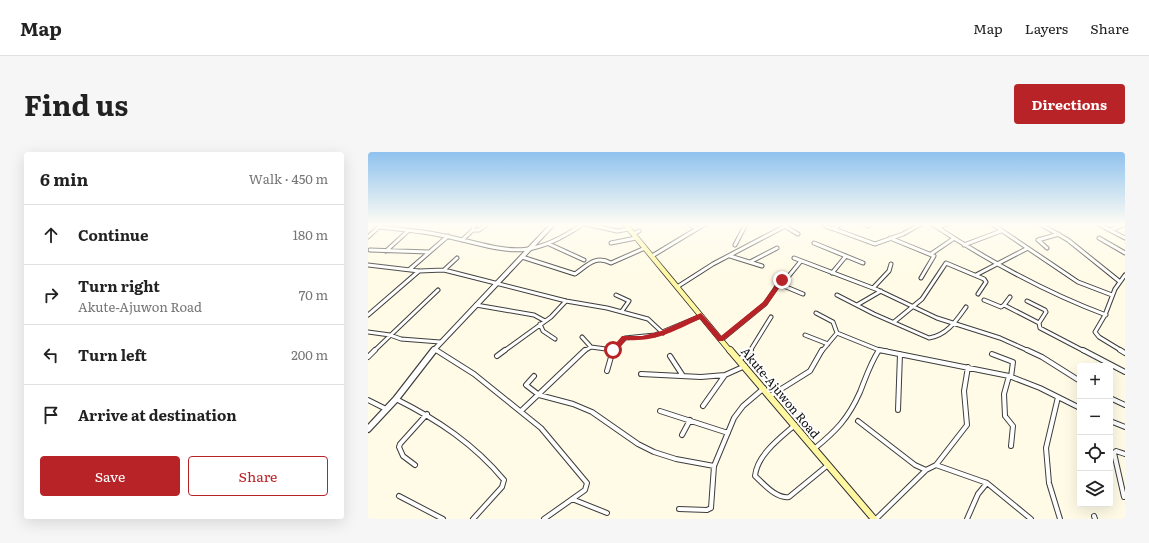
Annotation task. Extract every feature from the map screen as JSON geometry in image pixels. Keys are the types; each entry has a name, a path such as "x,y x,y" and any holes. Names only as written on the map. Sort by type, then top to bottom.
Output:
{"main road":[{"name":"Akute-Ajuwon Road","path":"639,241 721,340 764,388 814,449 875,519"}],"street":[{"path":"386,251 397,241"},
{"path":"410,269 442,241"},
{"path":"466,241 485,246 527,250 554,241"},
{"path":"368,428 396,399 440,342 497,284 536,241"},
{"path":"611,243 617,241"},
{"path":"652,256 677,241"},
{"path":"735,245 737,241"},
{"path":"677,287 759,241"},
{"path":"867,241 875,244 882,241"},
{"path":"898,241 931,254 934,258 921,278"},
{"path":"931,254 950,241"},
{"path":"957,241 995,264 1055,294 1106,315"},
{"path":"964,245 974,241"},
{"path":"1016,241 1078,282 1112,295"},
{"path":"1039,241 1047,248"},
{"path":"1068,241 1119,281"},
{"path":"1104,241 1125,253"},
{"path":"549,244 584,260"},
{"path":"814,244 863,263"},
{"path":"522,257 575,274 595,260 602,259 611,263 645,248"},
{"path":"750,262 776,248"},
{"path":"976,275 1026,248"},
{"path":"370,250 429,252"},
{"path":"730,256 762,266"},
{"path":"832,273 846,256"},
{"path":"444,270 457,258"},
{"path":"794,258 881,291 913,307 953,324 1000,338 1036,354 1077,379"},
{"path":"721,340 765,304 778,284 788,277 802,261"},
{"path":"894,322 922,299 946,263 984,279 986,282 978,294"},
{"path":"873,288 889,271 891,264"},
{"path":"368,265 419,271 444,270 566,301 622,311 648,320 663,333"},
{"path":"368,315 419,271"},
{"path":"1125,275 1119,281 1112,295 1106,315 1096,330 1096,334 1125,353"},
{"path":"778,284 803,294"},
{"path":"368,357 438,290"},
{"path":"857,305 881,291"},
{"path":"616,294 628,300 622,311"},
{"path":"837,295 929,338 936,338 953,324 966,307"},
{"path":"984,300 1002,308 1010,298"},
{"path":"498,356 551,317 566,301"},
{"path":"1027,301 1045,310 1046,312 1039,323"},
{"path":"476,305 534,315 545,321"},
{"path":"1004,305 1039,323 1040,328 1125,372"},
{"path":"816,313 833,322 837,332 879,350 895,352 960,368 968,367 1010,376 1040,388 1077,406"},
{"path":"606,371 613,350 624,338 642,338 663,333 701,316"},
{"path":"739,360 752,349 771,316"},
{"path":"540,324 543,331 556,339"},
{"path":"368,332 401,338 440,342"},
{"path":"770,396 810,371 837,332"},
{"path":"805,335 828,344"},
{"path":"582,337 592,347"},
{"path":"521,411 586,349 592,347 613,350"},
{"path":"434,350 474,374 541,428 587,483 585,490 544,519"},
{"path":"814,449 836,431 850,412 860,392 870,364 879,350"},
{"path":"898,410 900,354"},
{"path":"992,354 1013,362 1004,394 1005,416 1013,426 1011,446"},
{"path":"670,356 682,376"},
{"path":"640,374 701,377 725,375 744,366"},
{"path":"875,519 926,470 936,465 967,425 964,391 968,367"},
{"path":"703,406 725,375"},
{"path":"534,376 526,387 539,395 591,411 631,440 653,452 673,459 714,466"},
{"path":"679,509 707,510 711,508 714,466 734,418 743,406 764,388"},
{"path":"1058,397 1046,448 1049,483 1060,519"},
{"path":"396,399 427,414 444,425 490,462 504,480 502,487 473,519"},
{"path":"1112,399 1125,405"},
{"path":"368,400 386,409"},
{"path":"660,412 690,420 728,433"},
{"path":"415,465 399,452 398,448 427,414"},
{"path":"682,436 690,420"},
{"path":"858,421 915,465 926,470"},
{"path":"1113,422 1125,427"},
{"path":"795,425 780,437 759,464 755,472 755,476 777,495 783,498 789,496 828,465"},
{"path":"1124,497 1114,452 1116,451 1125,454"},
{"path":"936,465 987,483 1030,519"},
{"path":"967,519 978,494 987,483"},
{"path":"400,496 443,519"},
{"path":"572,499 608,513"}],"route":[{"path":"613,350 624,338 642,338 663,333 701,316 721,340 765,304 782,280"}]}
